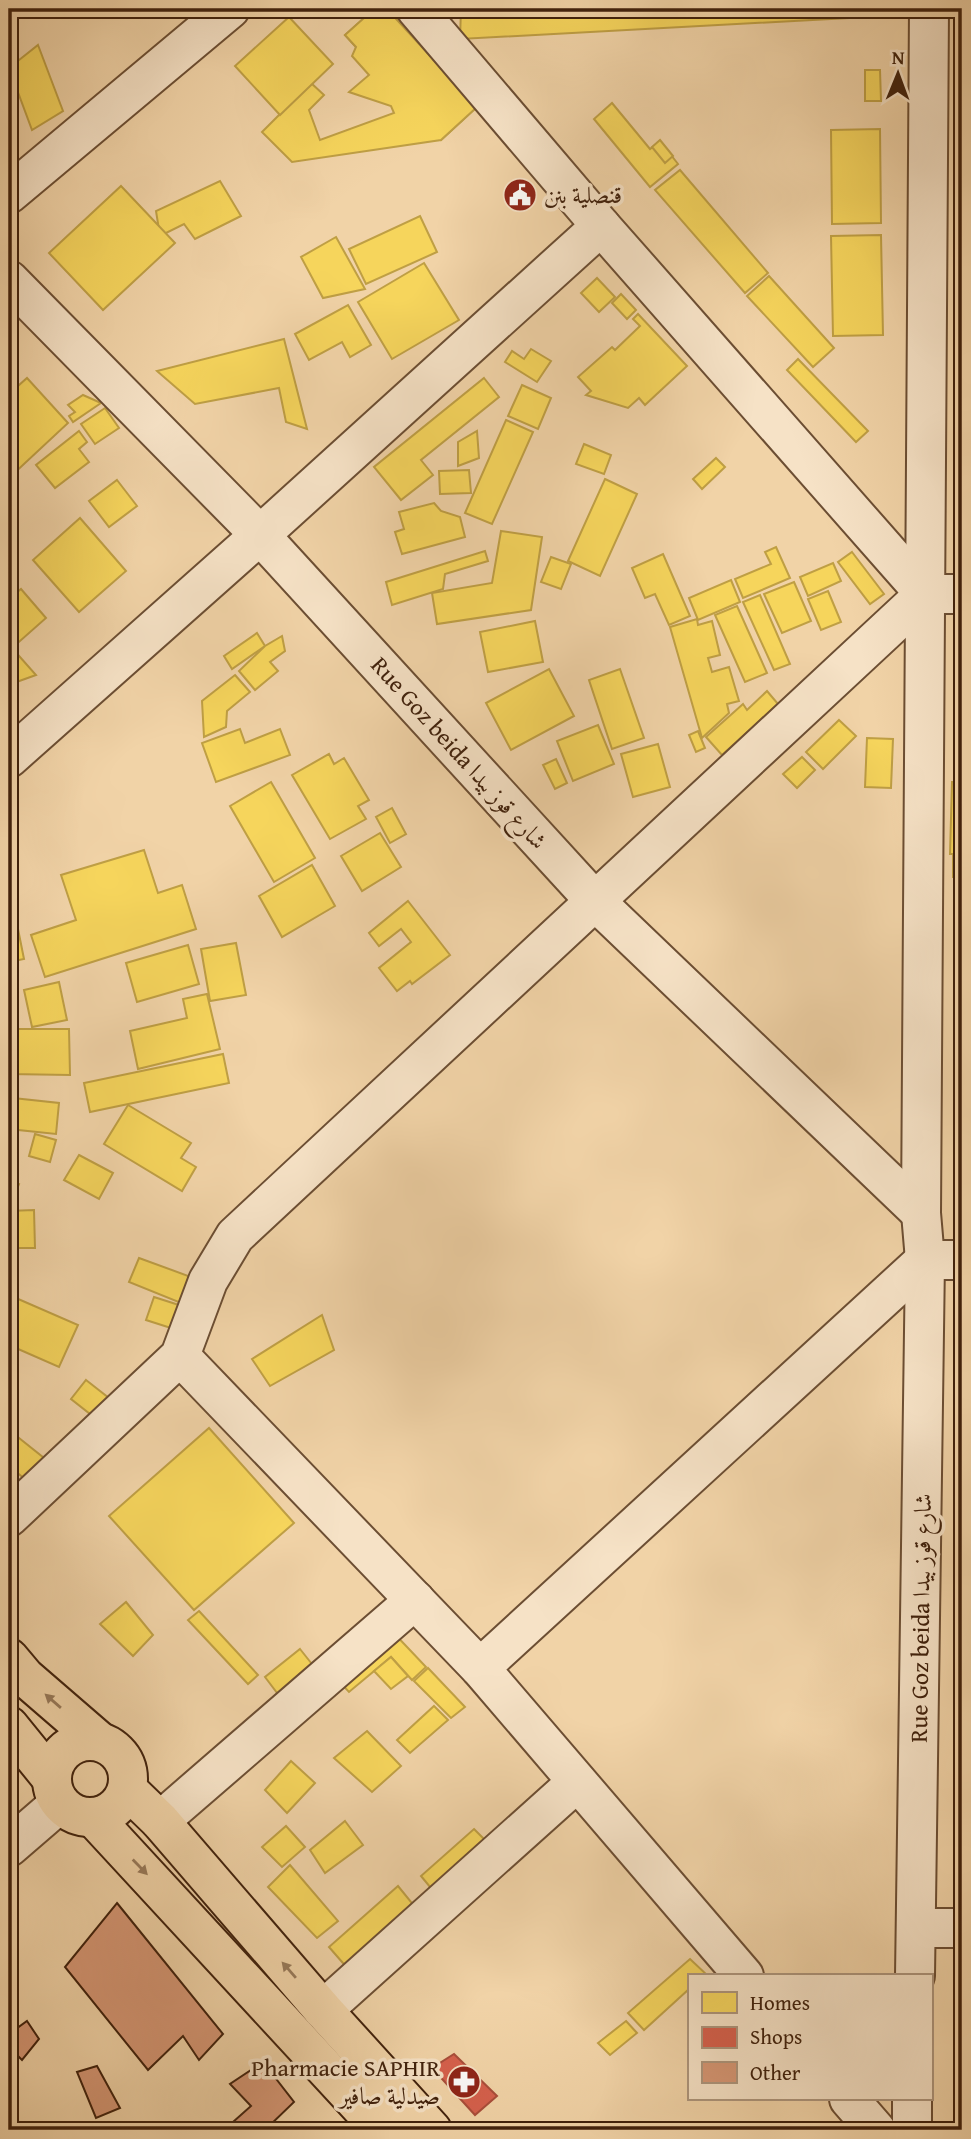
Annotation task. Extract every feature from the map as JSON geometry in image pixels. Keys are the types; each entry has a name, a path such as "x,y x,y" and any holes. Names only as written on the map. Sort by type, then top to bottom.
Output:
{"main road":[{"path":"9,1658 25,1677 99,1741 111,1746 126,1763 128,1790 117,1807 106,1814 68,1800 54,1766 67,1747 80,1741 99,1741"},
{"path":"9,1726 68,1800 382,2130"},
{"path":"128,1790 160,1821 323,2010 432,2130"}],"street":[{"path":"9,194 230,9"},
{"path":"9,1517 180,1356 208,1281 235,1236 594,901 944,594 601,226 415,9"},
{"name":"Rue Goz beida شارع قوز بيدا","path":"921,1213 944,594 929,9"},
{"path":"9,758 260,536 601,226"},
{"name":"Rue Goz beida شارع قوز بيدا","path":"9,280 260,536 594,901 921,1213 944,1260 915,1974"},
{"path":"480,1668 944,1260"},
{"path":"180,1356 480,1668 742,1974"},
{"path":"160,1821 415,1600"},
{"path":"323,2010 577,1782"},
{"path":"9,1847 68,1800"},
{"path":"917,1928 962,1928"},
{"path":"850,2100 876,2130"},
{"path":"912,2100 912,2130"}],"building: Homes":[{"path":"374,9 387,9 477,107 441,140 345,35"},
{"path":"374,9 387,9 477,107 441,140 292,162 262,132 311,83 324,95 309,110 320,140 394,113 391,106 349,92 369,75 352,56 356,47 345,35"},
{"path":"461,9 867,9 867,17 460,39"},
{"path":"289,17 333,64 280,115 235,66"},
{"path":"38,45 63,111 32,130 9,68"},
{"path":"865,70 880,70 881,101 865,101"},
{"path":"612,103 650,149 660,141 678,164 650,187 594,119"},
{"path":"880,129 881,223 832,224 831,130"},
{"path":"660,140 673,156 665,163 652,147"},
{"path":"680,170 768,273 745,293 655,190"},
{"path":"220,181 241,216 195,239 184,224 160,236 156,211"},
{"path":"121,186 175,243 103,310 49,253"},
{"path":"956,208 962,208 962,278 956,278"},
{"path":"420,216 437,252 366,284 349,249"},
{"path":"881,235 883,335 833,336 831,236"},
{"path":"336,237 365,289 323,298 301,257"},
{"path":"424,263 459,320 392,359 358,302"},
{"path":"769,276 834,348 813,367 747,296"},
{"path":"597,278 615,297 599,312 581,293"},
{"path":"621,294 636,310 627,319 612,303"},
{"path":"348,305 371,345 350,357 342,342 309,360 295,334"},
{"path":"638,314 687,366 645,405 639,398 628,408 586,395 591,391 578,377 612,347 615,350 640,326 633,319"},
{"path":"284,339 307,429 286,422 279,388 195,404 157,371"},
{"path":"531,349 551,361 537,382 505,362 512,351 524,359"},
{"path":"798,359 868,431 856,442 787,370"},
{"path":"27,378 68,423 9,478 9,394"},
{"path":"484,378 499,397 421,460 433,475 401,500 374,467"},
{"path":"522,385 551,398 538,429 508,416"},
{"path":"83,395 101,403 73,422 69,416 75,412 68,405"},
{"path":"105,408 119,428 95,444 81,424"},
{"path":"506,420 533,432 492,524 465,513"},
{"path":"79,431 87,442 79,449 89,462 55,488 36,465"},
{"path":"477,431 479,458 458,466 458,442"},
{"path":"584,444 611,455 604,474 576,464"},
{"path":"716,458 725,467 702,489 693,479"},
{"path":"469,470 471,493 440,494 439,471"},
{"path":"605,479 637,494 600,576 568,561"},
{"path":"117,480 137,506 109,527 89,501"},
{"path":"434,503 441,511 460,517 465,537 402,554 395,532 404,529 399,512"},
{"path":"80,518 126,571 79,612 33,560"},
{"path":"501,531 542,537 531,610 437,624 432,593 492,583"},
{"path":"776,547 790,578 743,598 735,579 771,564 765,552"},
{"path":"485,551 488,561 445,574 443,589 392,605 386,582"},
{"path":"852,552 884,594 870,604 838,562"},
{"path":"663,554 690,616 669,625 655,594 645,598 632,568"},
{"path":"551,557 571,564 561,589 541,582"},
{"path":"833,563 841,581 808,596 800,577"},
{"path":"731,580 740,602 698,620 689,598"},
{"path":"794,582 811,621 782,633 764,594"},
{"path":"21,589 46,618 12,648 36,675 11,684 9,599"},
{"path":"828,591 841,622 821,630 808,599"},
{"path":"760,595 790,664 774,670 743,602"},
{"path":"737,606 767,673 745,682 715,615"},
{"path":"697,619 698,625 712,621 720,655 708,658 712,672 729,667 739,701 727,704 729,713 702,738 670,627"},
{"path":"535,621 543,662 488,672 480,632"},
{"path":"257,633 265,646 232,669 224,656"},
{"path":"282,636 285,651 270,662 278,671 255,690 239,671 265,646"},
{"path":"549,669 574,716 511,750 486,703"},
{"path":"620,669 644,738 612,749 589,680"},
{"path":"235,675 250,692 227,711 226,727 204,737 202,701"},
{"path":"767,691 778,704 722,755 706,737 743,704 747,710"},
{"path":"839,720 856,736 823,769 806,752"},
{"path":"598,725 614,764 573,781 557,741"},
{"path":"240,729 245,743 280,729 290,755 216,782 202,743"},
{"path":"698,731 705,748 696,752 689,735"},
{"path":"867,738 893,739 891,788 865,787"},
{"path":"658,744 670,787 633,797 621,754"},
{"path":"329,754 334,764 344,758 369,800 358,806 366,819 330,839 292,775"},
{"path":"802,757 815,770 797,788 783,774"},
{"path":"556,759 567,783 555,789 543,765"},
{"path":"271,782 315,858 274,882 230,806"},
{"path":"952,782 962,782 962,854 950,854"},
{"path":"392,808 406,834 390,843 376,817"},
{"path":"380,833 401,867 362,891 341,856"},
{"path":"144,850 158,893 182,885 196,929 45,977 31,935 76,920 61,875"},
{"path":"953,854 962,854 962,877 953,877"},
{"path":"312,865 335,906 282,937 259,896"},
{"path":"9,884 24,959 9,962"},
{"path":"408,901 450,955 412,984 410,981 397,991 379,968 411,942 401,929 379,946 369,933"},
{"path":"236,943 246,995 210,1001 201,949"},
{"path":"188,945 199,984 137,1002 126,963"},
{"path":"59,982 67,1020 32,1027 24,990"},
{"path":"207,994 220,1049 138,1069 130,1031 187,1018 183,999"},
{"path":"9,1029 69,1029 70,1075 9,1074"},
{"path":"223,1054 229,1083 90,1112 84,1083"},
{"path":"13,1098 59,1103 56,1134 9,1129"},
{"path":"128,1105 191,1143 181,1158 196,1167 182,1191 104,1144"},
{"path":"35,1134 56,1140 50,1162 29,1156"},
{"path":"79,1155 113,1173 99,1199 64,1180"},
{"path":"9,1180 19,1184 10,1206 9,1206"},
{"path":"34,1210 35,1248 9,1248 9,1211"},
{"path":"9,1250 16,1250 14,1283 9,1283"},
{"path":"139,1258 191,1277 181,1303 129,1282"},
{"path":"9,1295 78,1325 59,1367 9,1345"},
{"path":"154,1297 182,1306 174,1329 146,1320"},
{"path":"322,1315 334,1350 270,1386 252,1359"},
{"path":"86,1380 114,1402 99,1421 71,1399"},
{"path":"209,1428 294,1523 194,1610 109,1516"},
{"path":"9,1430 49,1462 31,1484 9,1466"},
{"path":"126,1602 153,1635 133,1656 100,1624"},
{"path":"199,1611 258,1675 248,1684 188,1620"},
{"path":"390,1629 426,1667 412,1680 391,1657 349,1692 334,1676"},
{"path":"300,1649 323,1678 287,1706 265,1677"},
{"path":"391,1657 408,1676 391,1689 374,1671"},
{"path":"428,1668 465,1707 451,1718 414,1681"},
{"path":"434,1706 448,1720 410,1753 397,1740"},
{"path":"367,1731 401,1766 372,1792 334,1758"},
{"path":"291,1761 315,1783 287,1813 265,1790"},
{"path":"345,1821 363,1845 325,1873 310,1850"},
{"path":"286,1826 305,1847 282,1867 262,1847"},
{"path":"474,1829 490,1845 435,1893 421,1876"},
{"path":"290,1865 338,1921 317,1938 268,1887"},
{"path":"398,1886 420,1913 349,1970 329,1947"},
{"path":"690,1959 706,1974 688,1974 688,1990 644,2030 628,2013"},
{"path":"626,2021 637,2033 610,2055 598,2043"}],"building: Shops":[{"name":"Pharmacie SAPHIR صيدلية صافير","path":"454,2054 497,2096 475,2115 432,2068"}],"building: Other":[{"path":"117,1903 223,2034 199,2060 183,2036 148,2070 65,1967"},
{"path":"27,2021 39,2039 22,2060 9,2047 9,2034"},
{"path":"263,2062 294,2102 265,2130 224,2130 251,2106 230,2084"},
{"path":"97,2066 120,2108 96,2118 77,2072"}],"place":[{"name":"قنصلية بنن","path":"520,195"},
{"name":"Pharmacie SAPHIR صيدلية صافير","path":"464,2082"}]}
